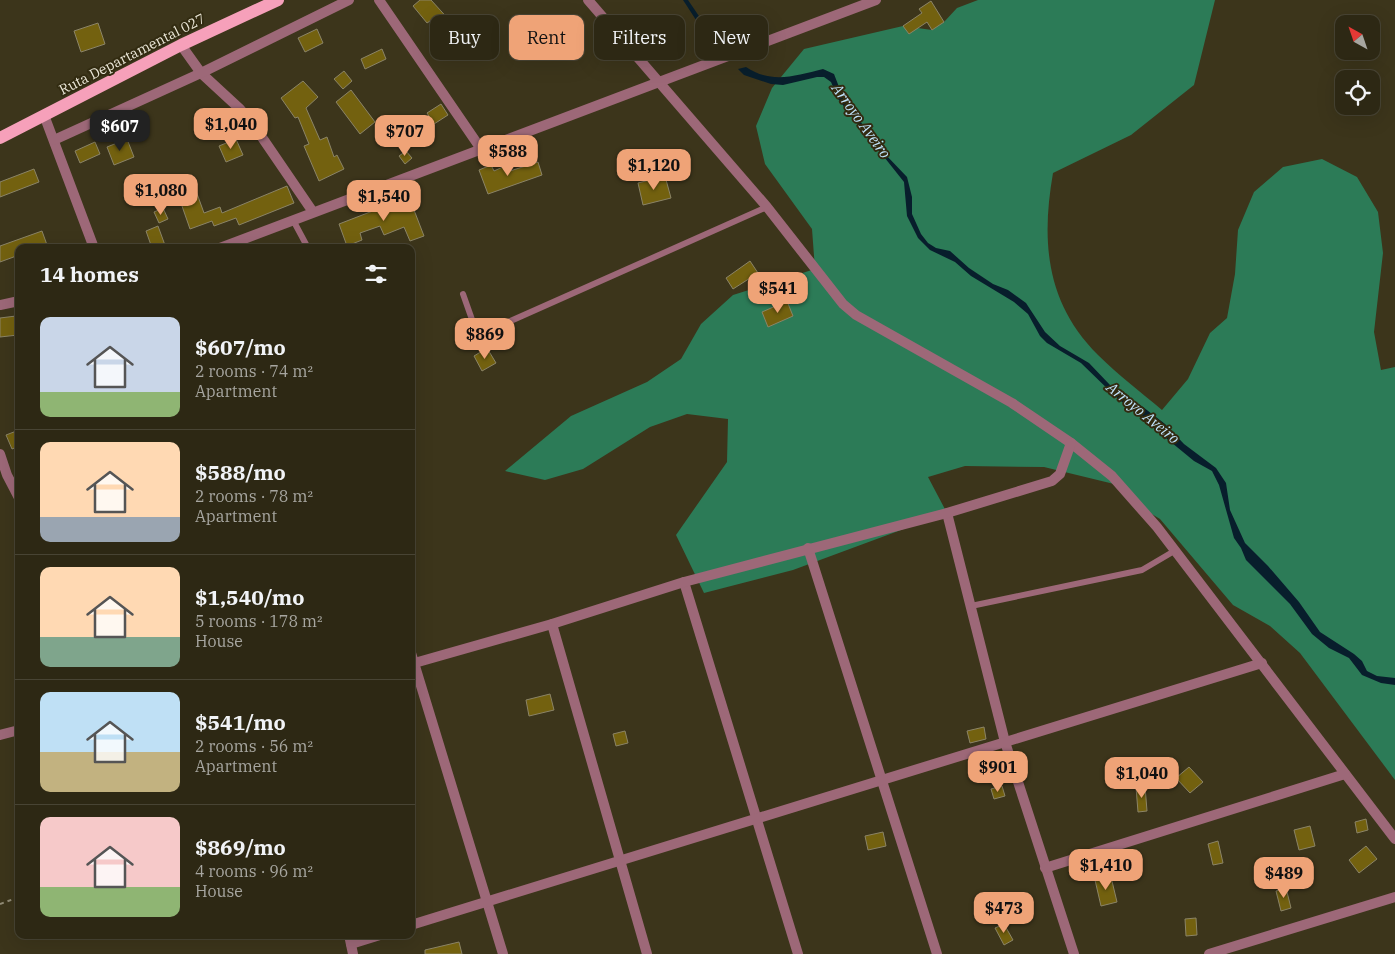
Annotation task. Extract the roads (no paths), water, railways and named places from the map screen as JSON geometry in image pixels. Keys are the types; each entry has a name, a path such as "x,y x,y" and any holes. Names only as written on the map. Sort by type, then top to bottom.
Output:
{"main road":[{"name":"Ruta Departamental 027","path":"0,138 181,45 278,0"}],"street":[{"path":"54,140 201,73 349,0"},
{"path":"379,0 481,149"},
{"path":"588,0 767,206 843,304 856,315 1012,403 1071,443 1112,476 1176,550 1395,839"},
{"path":"230,244 876,0"},
{"path":"181,45 201,73 240,109 255,127 313,212"},
{"path":"44,115 93,244"},
{"path":"0,305 15,302"},
{"path":"415,663 552,624 684,582 947,513 1052,481 1060,474 1071,443"},
{"path":"0,454 7,475 15,490"},
{"path":"947,513 1005,742 1074,954"},
{"path":"808,548 937,954"},
{"path":"684,582 798,954"},
{"path":"552,624 647,954"},
{"path":"415,925 1262,663"},
{"path":"415,670 504,954"},
{"path":"0,735 15,731"},
{"path":"1045,868 1345,774"},
{"path":"1209,954 1395,897"},
{"path":"351,944 367,939"}],"lane":[{"path":"463,294 475,328 488,332 767,206"},
{"path":"293,220 306,244"},
{"path":"971,606 1142,570 1176,550"}],"water":[{"path":"683,0 688,0 698,15 695,15 695,18"},
{"name":"Arroyo Aveiro","path":"746,67 755,72 774,77 793,76 823,69 834,74 844,100 885,154 907,177 912,197 912,214 921,234 928,243 936,248 950,251 969,268 993,284 1008,290 1026,303 1045,332 1060,346 1089,363 1110,385 1165,424 1184,444 1216,468 1226,483 1230,510 1245,543 1299,602 1320,632 1354,654 1362,661 1367,671 1377,676 1395,678 1395,685 1381,683 1362,675 1349,658 1329,648 1312,634 1290,604 1246,560 1234,538 1219,485 1212,471 1194,461 1116,397 1081,363 1047,343 1040,336 1028,314 1014,302 971,276 955,262 930,250 918,238 907,216 904,182 838,99 831,82 824,77 817,77 783,85 771,84 744,75 738,69"}]}
